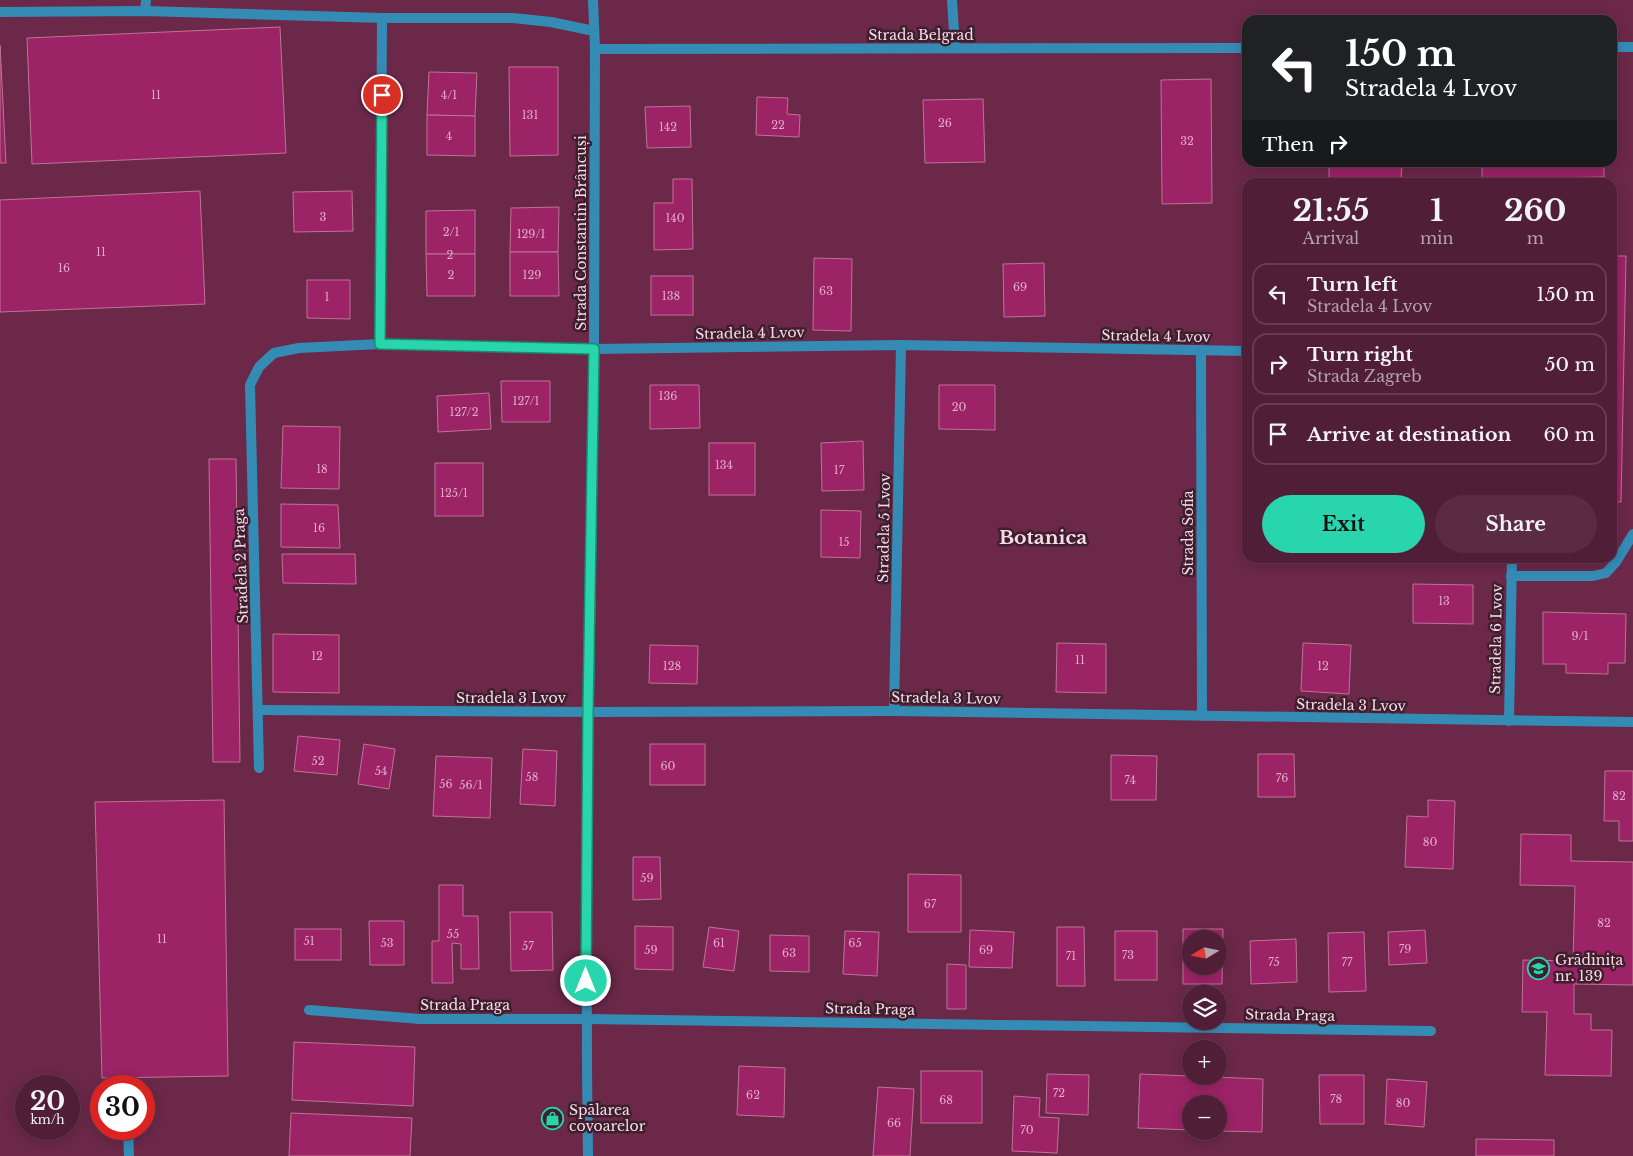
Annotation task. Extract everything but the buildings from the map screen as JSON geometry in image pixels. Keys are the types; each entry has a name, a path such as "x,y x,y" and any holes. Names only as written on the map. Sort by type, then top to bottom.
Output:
{"street":[{"path":"145,11 146,0"},
{"name":"Strada Constantin Brâncuși","path":"588,1156 586,1019 588,712 594,349 595,49 593,0"},
{"path":"952,0 955,48"},
{"path":"0,12 145,11 382,18 513,18 552,22 594,31"},
{"path":"380,344 382,18"},
{"path":"1617,47 1633,47"},
{"name":"Strada Belgrad","path":"595,49 1242,48"},
{"name":"Stradela 4 Lvov","path":"259,367 274,354 299,348 380,344 594,349 901,345 1242,351"},
{"name":"Stradela 5 Lvov","path":"894,711 901,345"},
{"name":"Strada Sofia","path":"1201,350 1202,716"},
{"name":"Stradela 2 Praga","path":"259,367 250,385 259,768"},
{"path":"1617,560 1633,534"},
{"name":"Stradela 6 Lvov","path":"1509,721 1512,563"},
{"path":"1511,576 1593,576 1606,573 1615,563"},
{"name":"Stradela 3 Lvov","path":"258,710 894,711 1633,722"},
{"name":"Strada Praga","path":"310,1010 420,1019 586,1019 1431,1031"},
{"path":"128,1140 129,1156"}],"place":[{"name":"Grădinița nr. 139","path":"1539,968"},
{"name":"Spălarea covoarelor","path":"553,1118"}],"district":[{"name":"Botanica","path":"1043,537"}],"route":[{"path":"382,95 380,344 594,349 586,981"}]}
